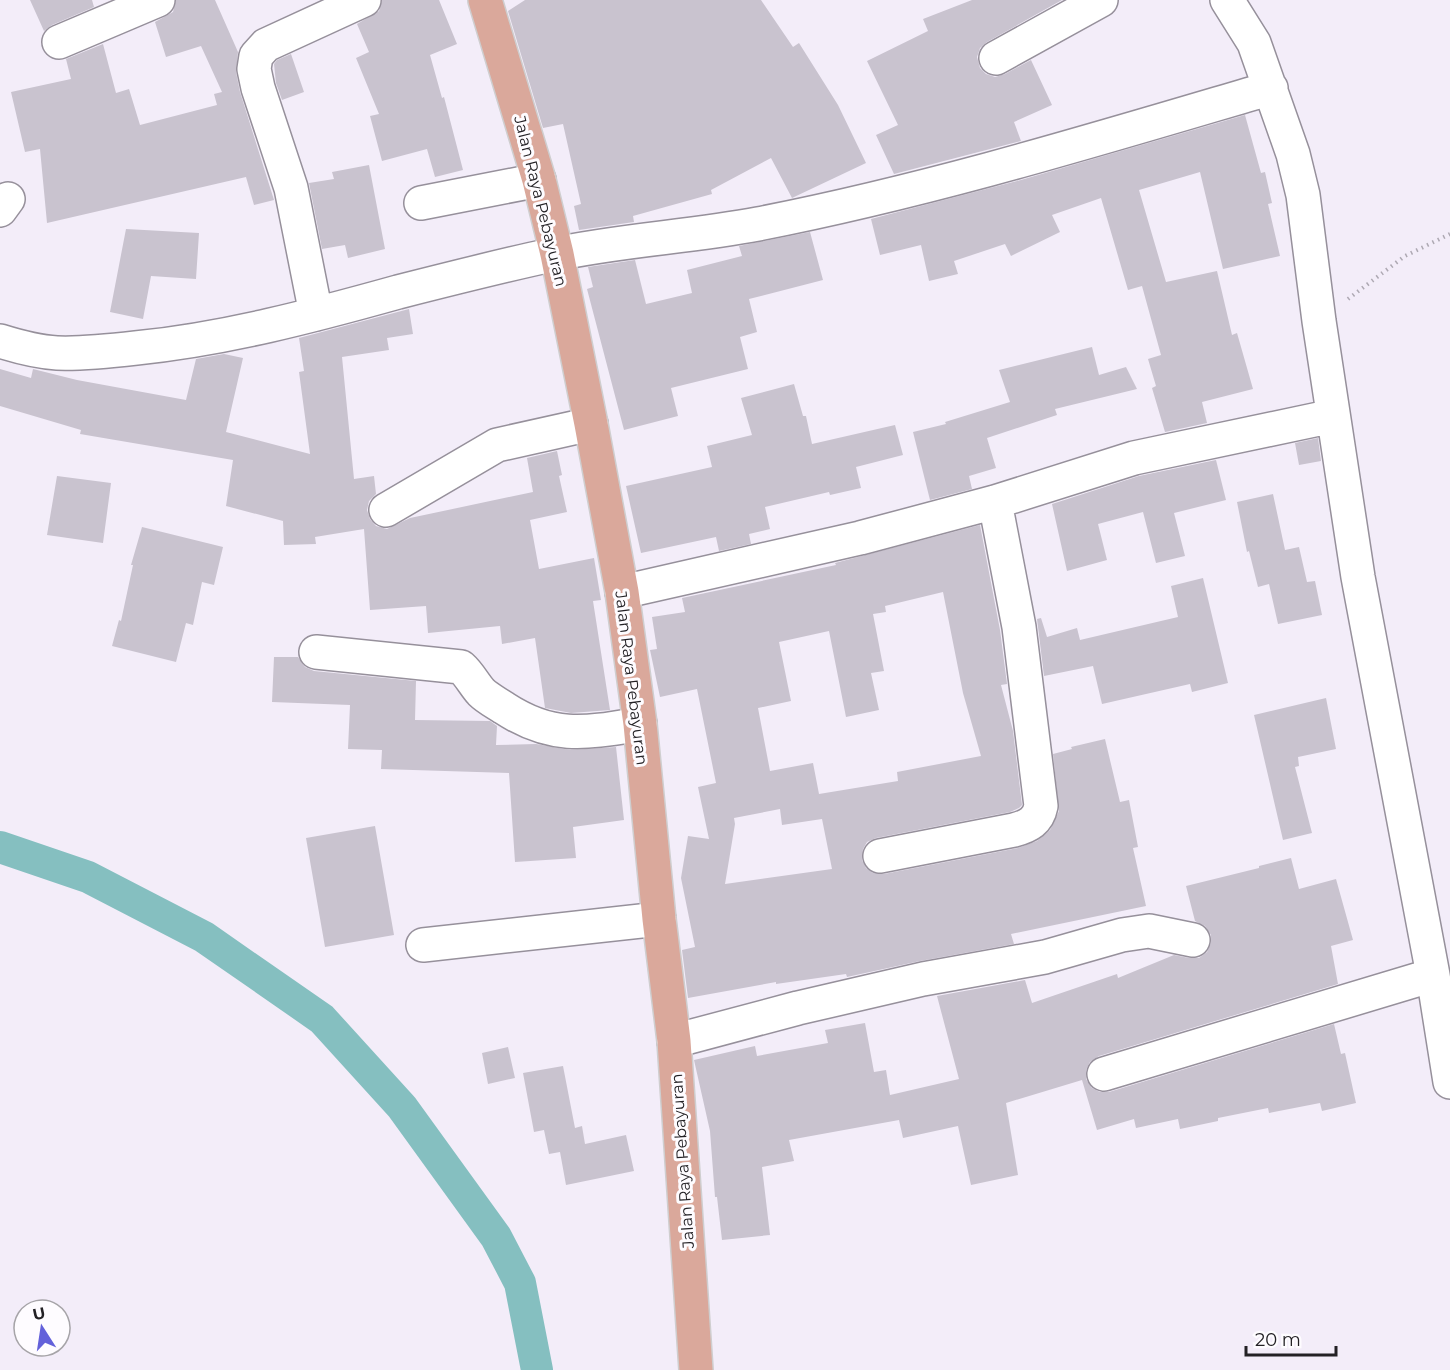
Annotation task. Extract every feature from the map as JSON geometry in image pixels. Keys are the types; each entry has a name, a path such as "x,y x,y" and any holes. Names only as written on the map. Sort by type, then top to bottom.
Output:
{"main road":[{"name":"Jalan Raya Pebayuran","path":"485,0 539,180 591,424 622,592 640,724 659,920 674,1041 696,1370"}],"street":[{"path":"59,42 158,0"},
{"path":"316,314 291,188 258,88 255,69 256,56 266,45 364,0"},
{"path":"996,58 1101,0"},
{"path":"1227,0 1254,43 1293,154 1303,195 1319,321 1358,577 1433,975 1450,1082"},
{"path":"0,341 23,348 57,353 157,346 224,335 556,254 639,239 755,224 905,191 1029,159 1270,88"},
{"path":"421,203 539,180"},
{"path":"622,592 860,538 995,502 1134,458 1333,416"},
{"path":"386,510 497,445 591,424"},
{"path":"880,856 1026,827 1039,815 1041,806 1019,627 995,502"},
{"path":"316,652 461,667 482,693 516,716 566,733 640,724"},
{"path":"423,945 659,920"},
{"path":"674,1041 798,1008 922,979 1046,957 1122,935 1149,931 1193,940"},
{"path":"1104,1074 1433,975"}],"path":[{"path":"1319,321 1405,256 1450,234"}],"building":[{"path":"30,0 92,0 94,7 52,25 44,31"},
{"path":"176,0 215,0 238,52 236,72 240,92 274,200 254,205 246,177 47,223 40,149 25,152 11,92 71,79 66,59 103,44 116,93 129,89 140,125 217,105 214,94 222,92 201,46 166,57 155,22 173,12"},
{"path":"382,0 439,0 457,44 430,55 442,98 444,97 463,170 435,177 427,149 382,161 370,116 379,114 356,58 369,52 357,24 379,11"},
{"path":"525,0 761,0 793,47 799,43 838,105 866,163 792,198 771,158 711,190 712,194 633,216 634,222 579,230 574,206 581,204 563,124 543,128 508,11"},
{"path":"972,0 1062,0 987,42 980,48 977,57 980,68 986,74 995,77 1031,60 1052,105 1014,122 1021,141 894,174 876,135 898,125 867,61 928,31 923,19"},
{"path":"291,54 304,92 282,100 276,83 274,64 277,60"},
{"path":"1245,115 1261,173 1265,172 1272,203 1268,204 1280,256 1223,269 1200,172 1139,190 1166,282 1217,271 1232,335 1237,333 1253,389 1202,402 1207,423 1165,432 1152,388 1156,386 1148,359 1161,355 1142,286 1128,290 1101,198 1052,215 1060,232 1011,256 1005,244 954,261 958,274 929,281 921,245 880,255 871,219 1021,180"},
{"path":"369,165 385,249 348,258 345,245 322,249 309,183 334,179 332,172"},
{"path":"126,229 199,233 196,279 151,276 143,319 110,312"},
{"path":"810,232 823,280 749,299 757,332 740,337 748,369 671,388 678,416 624,430 587,289 593,287 588,267 635,260 646,304 692,293 687,270 742,256 739,246"},
{"path":"409,309 413,334 387,338 389,350 342,357 354,479 374,476 376,494 369,501 367,510 370,519 376,526 387,529 410,518 533,492 527,458 557,451 562,475 559,476 567,512 530,520 539,569 594,558 601,600 593,601 610,710 571,713 545,708 535,638 502,644 500,626 428,633 426,606 370,610 364,529 315,537 316,544 284,545 283,521 226,506 233,460 80,434 81,430 0,406 0,369 31,378 33,369 77,380 186,400 196,359 224,354 243,358 226,432 310,454 299,372 304,371 299,338"},
{"path":"1092,347 1099,375 1126,367 1137,389 1055,409 1057,415 987,438 996,468 969,476 972,489 930,500 913,432 946,424 945,422 1010,402 999,370"},
{"path":"794,384 803,416 806,416 812,444 895,425 903,455 856,467 861,488 830,495 829,492 765,507 770,529 749,534 751,544 719,551 716,537 641,553 626,486 712,467 707,446 752,435 741,398"},
{"path":"1318,438 1321,461 1299,465 1295,443"},
{"path":"1216,460 1226,500 1174,513 1185,556 1156,563 1143,512 1098,524 1107,560 1067,571 1052,504 1139,476"},
{"path":"57,476 111,483 103,543 47,535"},
{"path":"1273,494 1285,550 1299,547 1307,582 1315,581 1322,615 1278,624 1269,584 1258,587 1249,551 1247,552 1237,502"},
{"path":"980,525 1000,630 1007,684 1001,685 1013,731 1022,805 1010,812 876,838 867,842 863,849 862,860 866,868 873,873 884,874 1018,848 1037,841 1050,830 1059,811 1053,754 1105,739 1120,802 1129,800 1138,847 1133,848 1146,906 1011,934 1014,944 847,977 846,974 776,984 776,982 688,998 682,950 695,947 681,878 688,836 709,839 698,787 716,783 697,689 660,697 650,650 657,649 652,617 685,612 682,598 836,565 835,563","holes":["943,592 963,693 981,756 897,772 898,781 819,794 813,763 770,771 758,708 791,701 779,642 829,631 846,717 879,710 871,673 884,671 873,614 886,612 885,606","780,809 782,825 822,819 832,869 725,884 735,824 734,818"]},
{"path":"142,527 223,547 214,585 202,582 193,625 186,623 176,662 112,646 119,620 121,621 133,565 131,565"},
{"path":"1203,578 1228,683 1192,692 1190,684 1102,704 1093,666 1044,676 1037,619 1041,618 1047,637 1077,628 1080,640 1178,617 1171,586"},
{"path":"274,657 298,657 305,667 314,671 416,681 415,720 490,721 497,726 496,745 536,744 570,750 616,747 624,820 573,827 576,858 515,862 509,773 381,769 382,750 348,749 350,705 272,702"},
{"path":"1326,698 1336,749 1298,757 1299,766 1295,767 1312,833 1283,840 1254,715"},
{"path":"375,826 394,935 325,947 306,838"},
{"path":"1291,858 1299,889 1336,879 1353,940 1331,946 1338,984 1099,1056 1090,1062 1086,1070 1086,1079 1092,1088 1100,1092 1109,1092 1334,1024 1341,1054 1345,1053 1356,1103 1322,1111 1320,1103 1269,1113 1268,1108 1218,1118 1218,1121 1180,1129 1178,1119 1136,1128 1134,1119 1097,1130 1082,1080 1006,1103 1018,1175 971,1185 958,1126 903,1138 899,1120 789,1140 794,1161 762,1167 770,1235 722,1240 717,1197 715,1197 710,1131 694,1060 755,1046 757,1056 828,1043 825,1030 865,1023 874,1072 886,1070 890,1095 959,1079 937,996 1025,980 1032,1003 1117,974 1118,978 1174,955 1199,958 1207,952 1211,943 1211,935 1205,926 1195,921 1186,886"},
{"path":"508,1047 515,1078 488,1084 482,1053"},
{"path":"563,1066 575,1128 582,1126 585,1144 626,1135 634,1171 566,1185 560,1152 549,1154 544,1130 534,1132 523,1073"}],"waterway":[{"path":"0,847 88,877 204,937 322,1019 402,1107 496,1237 520,1283 537,1370"}]}
